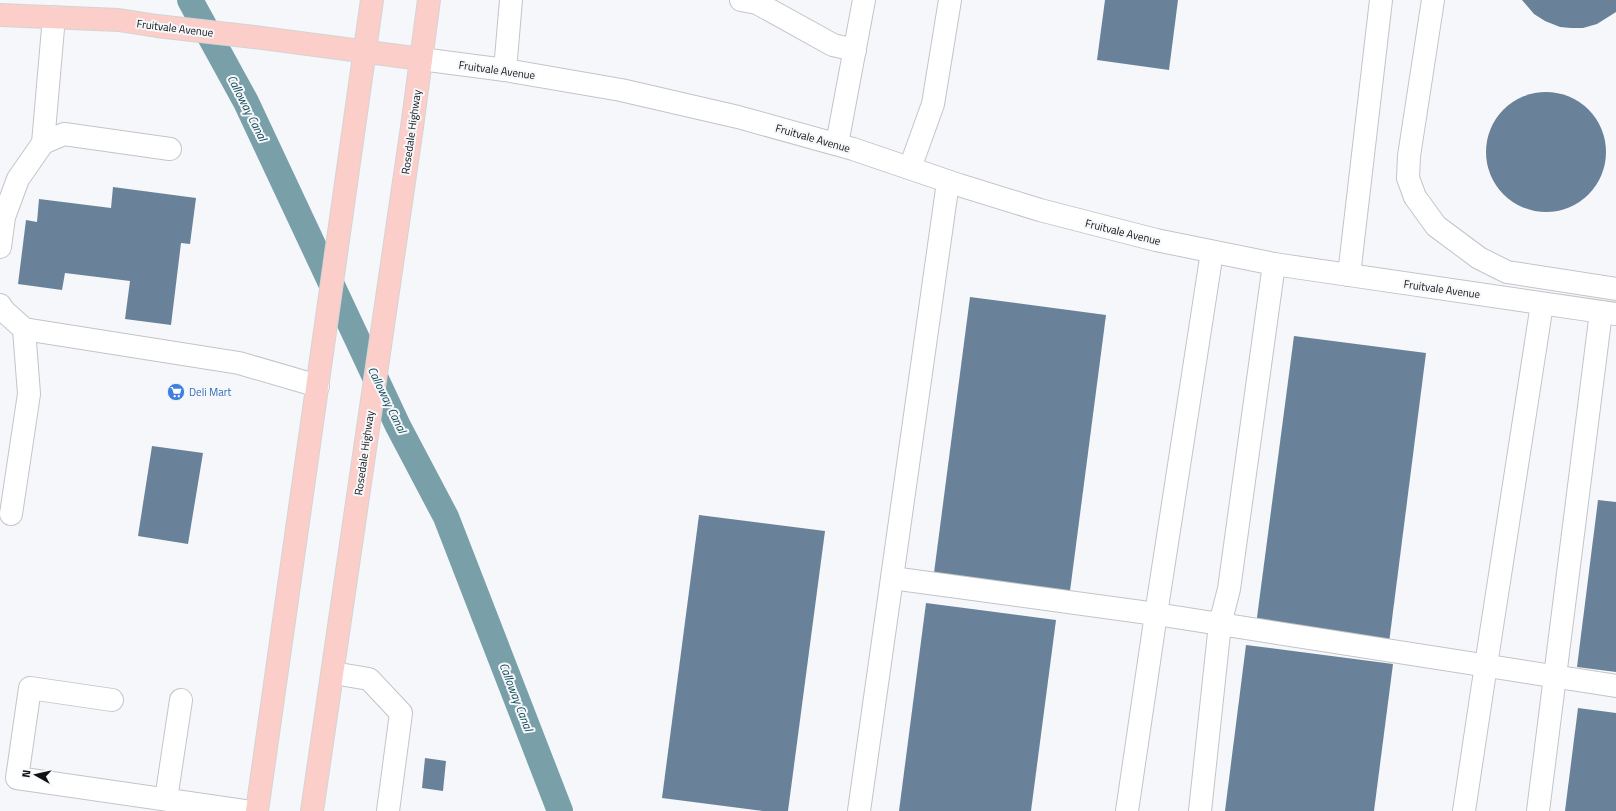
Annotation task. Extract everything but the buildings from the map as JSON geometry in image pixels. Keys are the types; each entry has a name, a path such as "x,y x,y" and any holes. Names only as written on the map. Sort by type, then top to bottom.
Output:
{"main road":[{"path":"257,811 351,161 372,0"},
{"name":"Rosedale Highway","path":"312,811 429,0"},
{"name":"Fruitvale Avenue","path":"0,15 119,20 157,26 366,51 421,60"}],"street":[{"path":"505,70 511,0"},
{"path":"741,0 757,3 833,45 855,50"},
{"path":"836,144 864,0"},
{"path":"910,168 933,104 950,0"},
{"path":"1349,275 1381,0"},
{"path":"1433,0 1409,156 1408,178 1415,197 1436,226 1479,258 1507,272 1616,289"},
{"path":"0,247 4,217 18,179 43,143 54,17"},
{"name":"Fruitvale Avenue","path":"421,60 505,70 621,90 738,117 836,144 948,182 1040,210 1156,240 1212,252 1274,264 1608,313"},
{"path":"43,143 64,134 170,149"},
{"path":"859,811 948,182"},
{"path":"1127,811 1212,252"},
{"path":"1200,811 1220,624 1229,589 1274,264"},
{"path":"1464,811 1542,304"},
{"path":"0,305 4,311 24,329 238,363 318,386"},
{"path":"1538,811 1608,313"},
{"path":"11,514 29,394 24,329"},
{"path":"892,578 1156,614 1616,686"},
{"path":"332,673 369,679 401,712 388,811"},
{"path":"112,700 30,688 17,778 244,811"},
{"path":"166,799 181,700"}],"waterway":[{"name":"Calloway Canal","path":"190,0 246,102 398,426 446,517 560,811"}],"place":[{"name":"Deli Mart","path":"176,392"}]}
